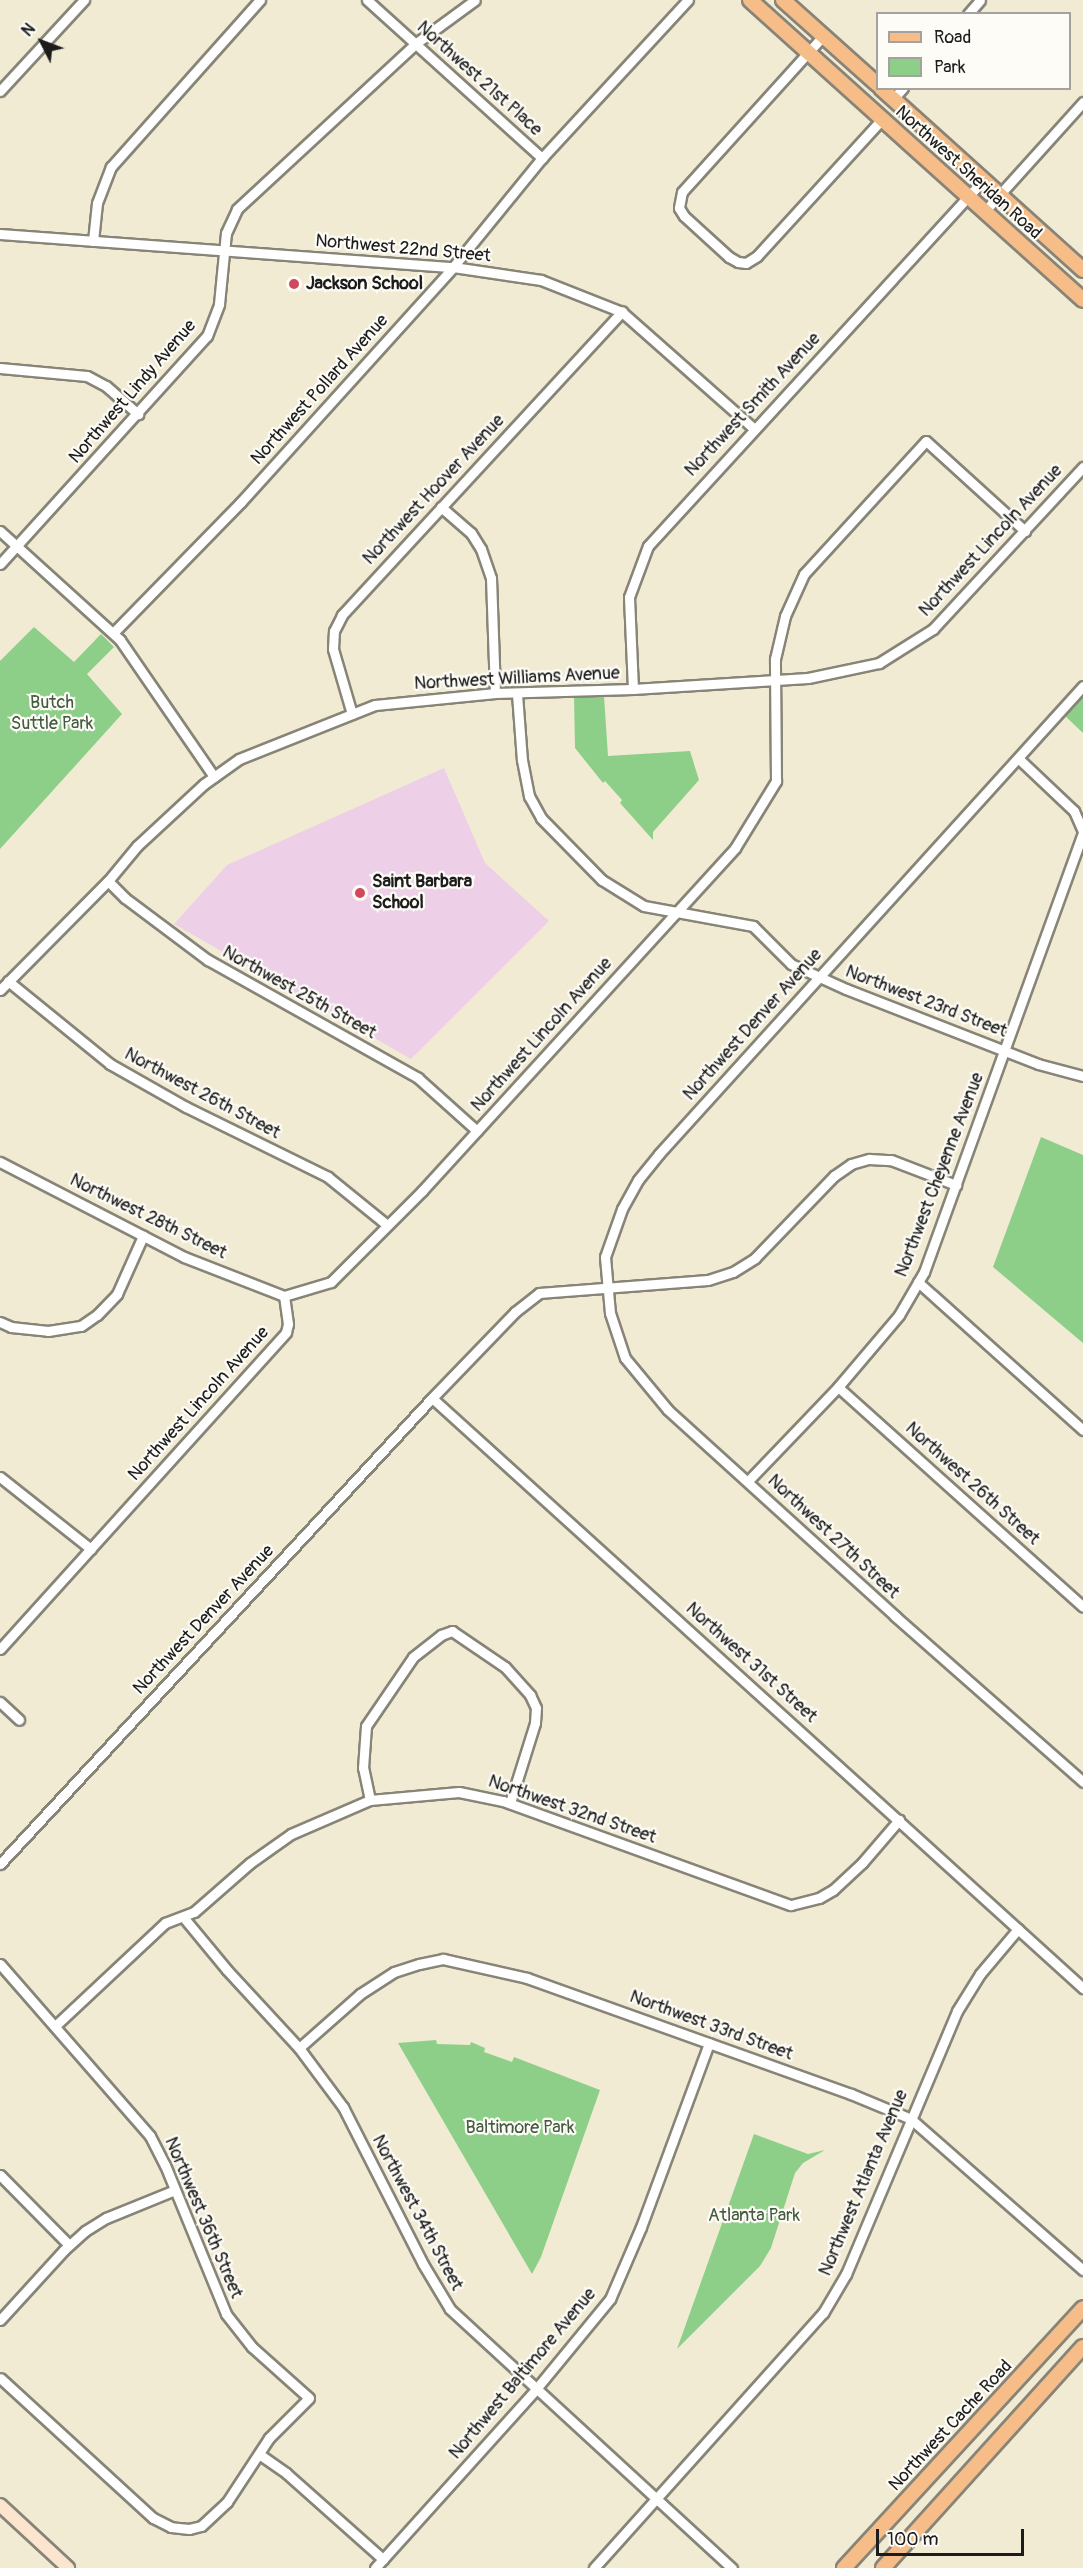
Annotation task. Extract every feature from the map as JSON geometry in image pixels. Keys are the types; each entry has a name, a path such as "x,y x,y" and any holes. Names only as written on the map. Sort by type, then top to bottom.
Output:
{"main road":[{"name":"Northwest Sheridan Road","path":"750,0 1083,300"},
{"path":"783,0 876,83"},
{"name":"Northwest Sheridan Road","path":"898,94 983,180 1083,270"},
{"name":"Northwest Cache Road","path":"844,2568 1083,2308"},
{"path":"883,2568 1083,2347"},
{"path":"0,2505 68,2568"}],"street":[{"path":"0,91 84,0"},
{"path":"93,241 97,203 111,167 260,0"},
{"name":"Northwest 21st Place","path":"367,0 542,158"},
{"name":"Northwest Lindy Avenue","path":"0,564 207,336 219,304 224,251 230,222 237,209 415,44 475,0"},
{"name":"Northwest Pollard Avenue","path":"113,633 241,502 453,267 542,158 688,0"},
{"path":"970,12 980,0"},
{"path":"823,36 681,192 679,208 707,238 738,262 746,263 757,256 882,119"},
{"path":"984,212 1083,102"},
{"name":"Northwest Smith Avenue","path":"633,689 629,597 648,546 753,428 983,180"},
{"name":"Northwest 22nd Street","path":"0,234 453,267 541,280 622,312 753,428"},
{"name":"Northwest Hoover Avenue","path":"352,714 333,649 334,632 342,615 622,312"},
{"path":"0,368 87,376 106,386 138,414"},
{"path":"775,680 775,659 785,616 804,574 926,441 1025,531"},
{"name":"Northwest Lincoln Avenue","path":"0,1649 286,1332 288,1324 284,1296 331,1282 477,1131 735,848 776,780 775,680 808,678 879,663 933,629 1083,466"},
{"path":"441,507 471,533 481,549 491,578 495,693"},
{"path":"0,531 113,633 214,777"},
{"name":"Northwest Williams Avenue","path":"0,990 108,881 137,846 214,777 239,759 375,705 495,693 633,689 775,680"},
{"name":"Northwest Denver Avenue","path":"605,1286 605,1257 622,1209 638,1180 1083,686"},
{"name":"Northwest 23rd Street","path":"517,694 522,760 529,796 541,818 602,880 645,906 753,926 791,963 819,977 1038,1064 1083,1076"},
{"name":"Northwest Cheyenne Avenue","path":"748,1481 838,1387 899,1315 918,1282 956,1185 1083,832 1074,811 1019,759"},
{"name":"Northwest 25th Street","path":"108,881 125,898 208,960 418,1078 477,1131"},
{"name":"Northwest 26th Street","path":"8,981 110,1064 186,1107 328,1177 387,1225"},
{"path":"432,1398 515,1312 539,1293 605,1286 708,1280 733,1272 754,1258 834,1176 851,1164 869,1159 891,1160 956,1185"},
{"name":"Northwest 28th Street","path":"0,1162 184,1257 284,1296"},
{"path":"0,1322 11,1327 48,1331 81,1326 97,1315 117,1294 143,1236"},
{"path":"918,1282 1083,1430"},
{"name":"Northwest 27th Street","path":"605,1286 610,1313 625,1358 668,1410 895,1616 1083,1782"},
{"name":"Northwest 26th Street","path":"838,1387 1083,1607"},
{"name":"Northwest Denver Avenue","path":"0,1864 432,1398"},
{"name":"Northwest 31st Street","path":"432,1398 1083,1988"},
{"path":"0,1477 91,1549"},
{"path":"370,1800 363,1768 366,1726 413,1657 441,1635 452,1631 505,1667 530,1695 536,1708 536,1724 510,1803"},
{"path":"0,1702 19,1720"},
{"name":"Northwest 32nd Street","path":"55,2026 165,1923 184,1918 291,1834 370,1800 459,1792 510,1803 791,1905 819,1898 833,1890 862,1863 899,1820"},
{"name":"Northwest 34th Street","path":"184,1918 227,1970 299,2048 343,2107 446,2303 478,2337 732,2568"},
{"name":"Northwest Atlanta Avenue","path":"594,2568 823,2313 846,2274 957,2011 980,1974 1018,1929"},
{"name":"Northwest 33rd Street","path":"299,2048 360,1994 394,1972 443,1959 527,1978 851,2094 911,2119 1083,2270"},
{"name":"Northwest 36th Street","path":"0,1964 150,2136 226,2314 237,2332 309,2398 269,2438 259,2454"},
{"name":"Northwest Baltimore Avenue","path":"375,2568 536,2389 610,2299 641,2227 709,2043"},
{"path":"0,2175 69,2245"},
{"path":"0,2320 69,2245 85,2231 106,2218 175,2190"},
{"path":"0,2378 153,2518 171,2527 189,2529 201,2526 227,2502 259,2454 286,2473 383,2559"}],"shaded area":[{"name":"Saint Barbara School","path":"444,768 485,863 549,921 411,1059 174,924 227,865"}],"green space":[{"name":"Butch Suttle Park","path":"34,627 74,662 101,634 114,647 87,674 122,714 0,849 0,661"},
{"path":"1083,691 1083,733 1063,714"},
{"path":"604,696 608,756 690,751 699,780 653,832 653,840 620,803 622,800 605,781 603,783 575,748 574,697"},
{"path":"1041,1137 1083,1155 1083,1343 993,1267"},
{"name":"Baltimore Park","path":"436,2040 437,2044 470,2045 471,2042 485,2048 484,2052 512,2062 514,2057 600,2090 541,2257 532,2274 398,2043"},
{"name":"Atlanta Park","path":"754,2134 808,2154 825,2150 803,2163 795,2173 771,2248 760,2266 677,2349"}],"place":[{"name":"Jackson School","path":"294,284"},
{"name":"Saint Barbara School","path":"360,893"}]}
